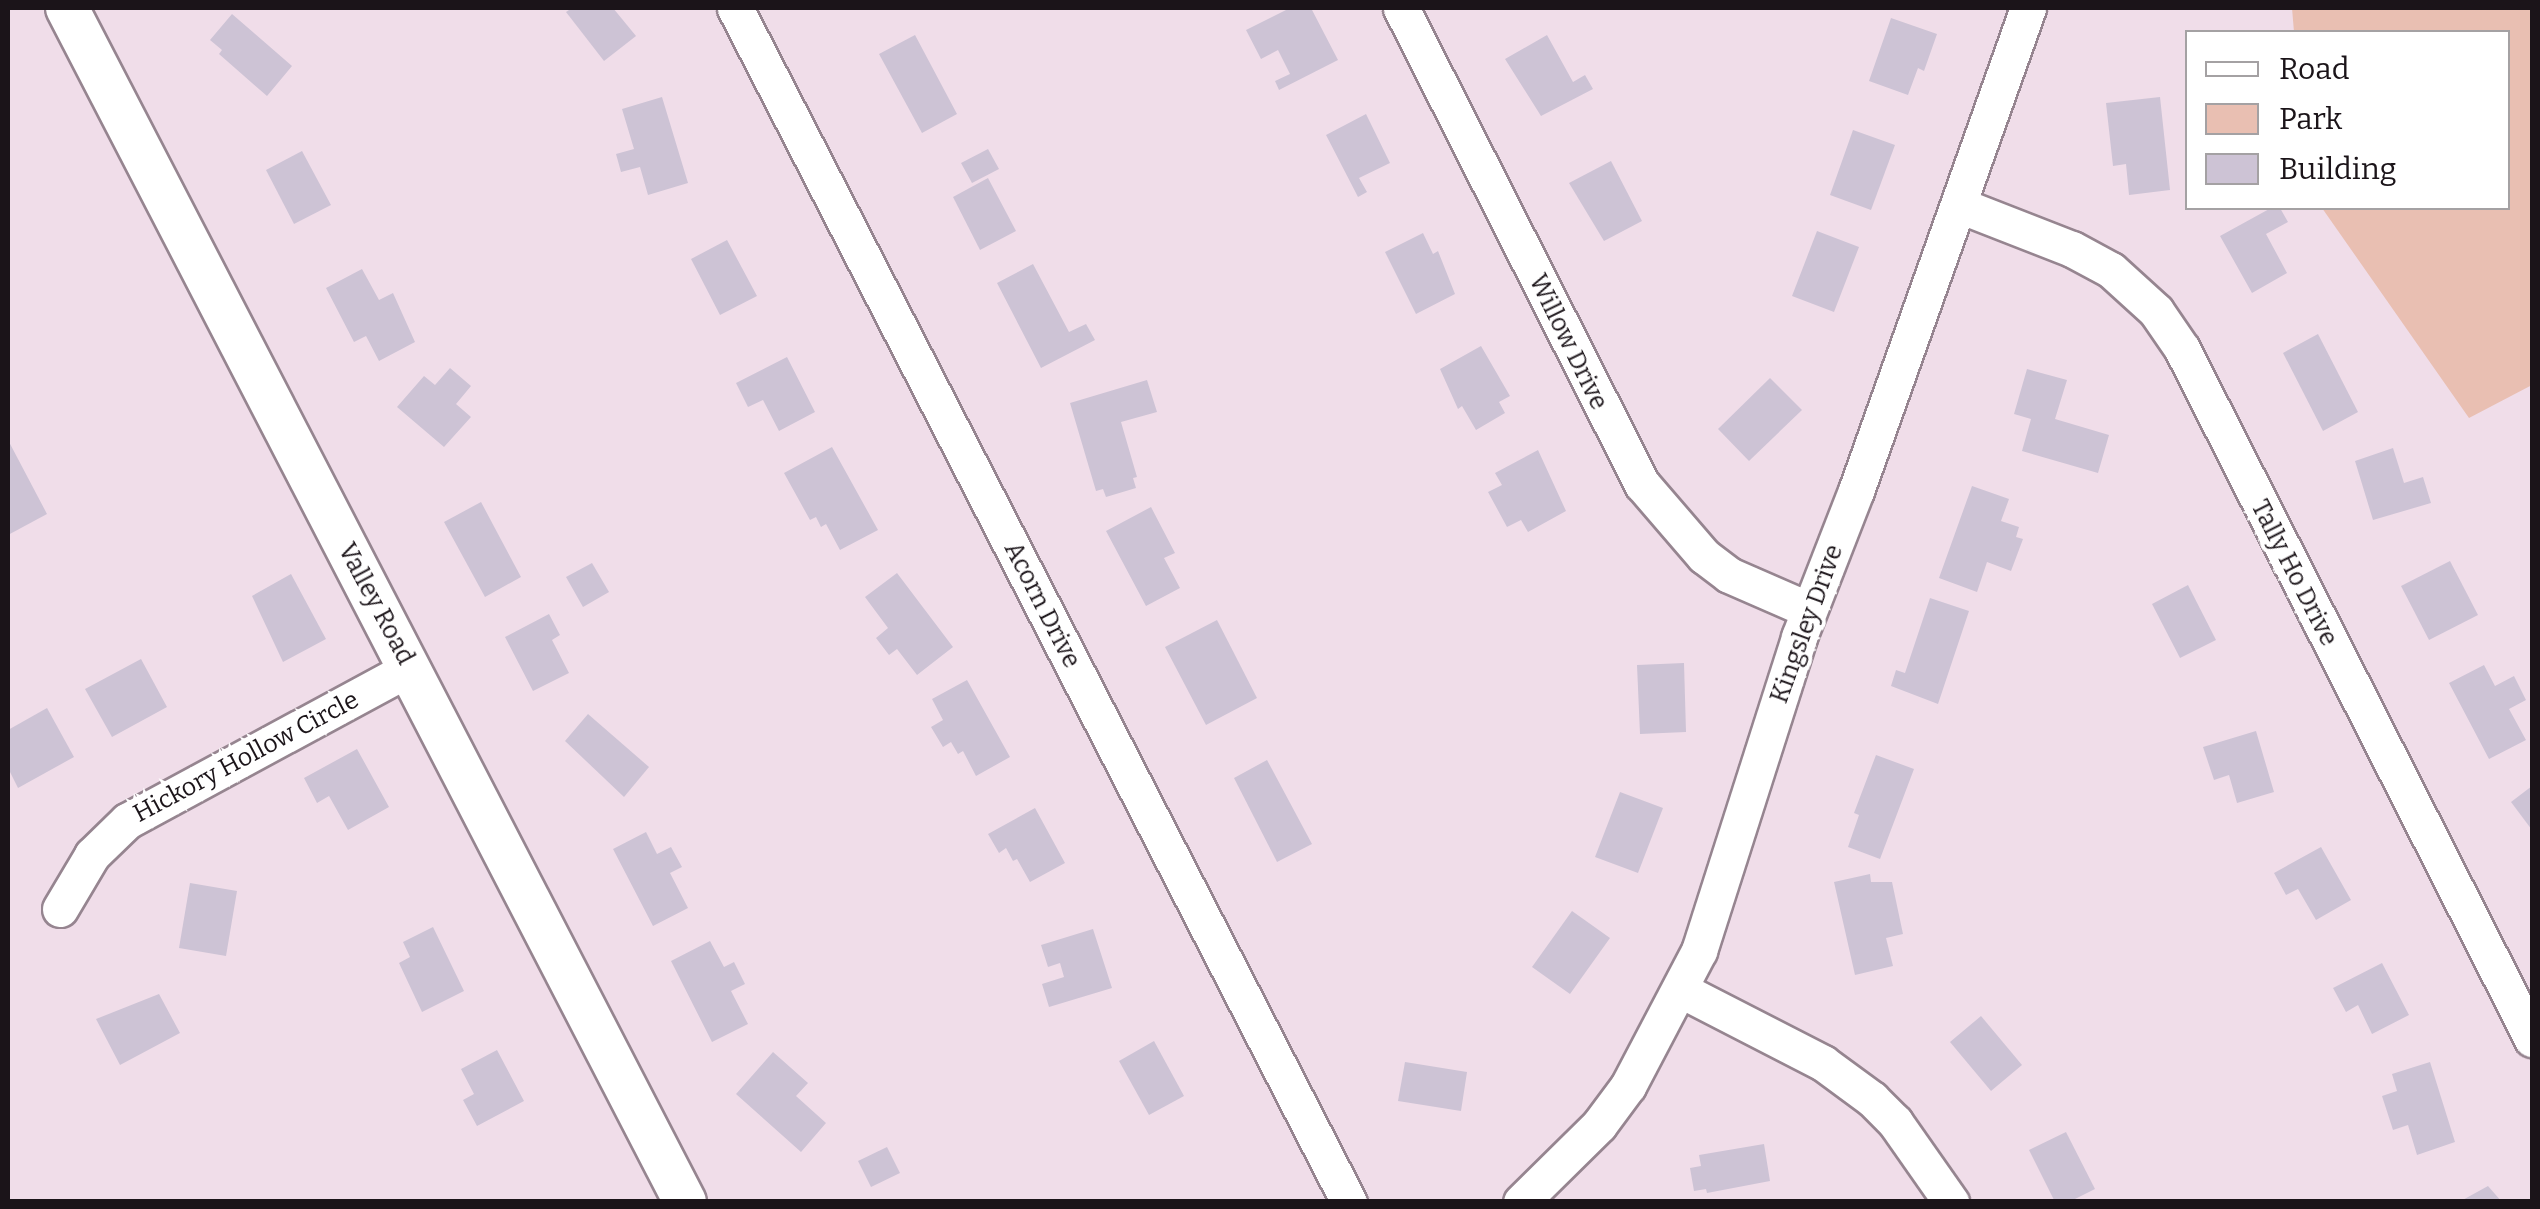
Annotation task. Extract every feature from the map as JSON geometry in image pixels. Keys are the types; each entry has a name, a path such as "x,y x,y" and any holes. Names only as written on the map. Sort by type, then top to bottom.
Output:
{"street":[{"name":"Valley Road","path":"67,8 684,1202"},
{"name":"Acorn Drive","path":"736,8 1349,1202"},
{"name":"Willow Drive","path":"1401,8 1642,484 1704,556 1730,575 1809,610"},
{"name":"Kingsley Drive","path":"1521,1202 1599,1125 1647,1056 1681,990 1715,906 1809,610 2028,8"},
{"name":"Tally Ho Drive","path":"1959,205 2072,249 2111,270 2156,311 2182,349 2532,1039"},
{"name":"Hickory Hollow Circle","path":"60,909 92,855 111,832 410,668"},
{"path":"1681,990 1823,1062 1872,1099 1896,1122 1951,1202"}],"green space":[{"path":"2292,8 2532,8 2532,385 2469,418 2323,210 2510,210 2510,30 2294,30"}],"building":[{"path":"572,8 613,8 636,36 604,61 566,12"},
{"path":"1290,8 1311,8 1338,60 1279,90 1275,81 1290,74 1278,50 1261,59 1246,30"},
{"path":"232,14 292,66 267,96 219,54 222,50 210,40"},
{"path":"1891,18 1937,34 1924,71 1918,68 1908,95 1869,81"},
{"path":"915,35 957,114 922,133 879,54"},
{"path":"1547,35 1573,82 1585,75 1593,89 1541,116 1505,59"},
{"path":"662,97 688,183 648,195 640,167 621,172 616,154 634,149 622,109"},
{"path":"2160,97 2170,190 2129,195 2126,164 2113,166 2106,103"},
{"path":"1366,114 1390,163 1359,178 1367,192 1358,197 1326,135"},
{"path":"1853,130 1895,145 1871,210 1830,195"},
{"path":"988,149 999,169 972,183 961,163"},
{"path":"302,151 331,205 294,224 266,170"},
{"path":"1611,161 1642,221 1604,241 1569,183"},
{"path":"988,178 1016,231 980,250 953,197"},
{"path":"2267,210 2281,210 2288,222 2266,234 2287,273 2252,293 2220,236"},
{"path":"1817,231 1859,247 1834,312 1792,296"},
{"path":"1423,233 1433,254 1438,251 1455,294 1416,314 1385,252"},
{"path":"727,240 757,296 720,315 691,259"},
{"path":"1033,264 1069,332 1086,324 1095,340 1041,368 997,283"},
{"path":"362,269 379,300 393,293 415,342 379,361 366,336 354,342 326,288"},
{"path":"2318,334 2358,412 2323,431 2283,353"},
{"path":"1481,346 1510,396 1499,402 1505,413 1476,430 1462,406 1458,409 1440,369"},
{"path":"787,357 815,412 779,431 763,400 748,407 736,383"},
{"path":"450,368 471,386 456,404 471,417 444,447 397,407 424,376 435,385"},
{"path":"2027,369 2067,380 2055,419 2109,435 2098,473 2022,451 2031,419 2014,414"},
{"path":"1770,378 1802,410 1749,461 1718,429"},
{"path":"1147,380 1157,412 1121,422 1137,477 1133,478 1136,488 1106,497 1103,489 1096,491 1070,403"},
{"path":"8,440 47,514 8,535"},
{"path":"832,447 878,530 840,550 826,524 821,527 816,517 810,520 784,473"},
{"path":"2393,448 2404,483 2423,477 2431,503 2373,520 2355,461"},
{"path":"1538,450 1566,511 1528,532 1521,520 1507,527 1488,492 1502,485 1495,473"},
{"path":"1972,486 2009,499 2001,521 2019,527 2016,537 2023,539 2011,571 1987,562 1977,592 1939,578"},
{"path":"481,502 521,577 485,597 444,522"},
{"path":"1151,507 1175,553 1164,558 1180,588 1146,606 1106,531"},
{"path":"2450,561 2478,615 2429,640 2401,586"},
{"path":"592,563 609,592 583,607 566,577"},
{"path":"897,573 953,647 917,675 897,649 889,655 876,638 888,628 865,597"},
{"path":"291,574 326,639 283,662 252,596"},
{"path":"2188,585 2216,640 2180,658 2152,604"},
{"path":"1930,598 1969,611 1938,704 1891,686 1896,670 1905,673"},
{"path":"549,614 560,635 552,640 569,673 533,691 505,637"},
{"path":"1217,620 1257,698 1206,725 1165,647"},
{"path":"141,659 167,707 112,737 85,689"},
{"path":"1684,663 1686,732 1640,734 1637,665"},
{"path":"2484,665 2495,686 2514,676 2526,700 2509,709 2526,740 2489,759 2449,683"},
{"path":"967,680 1010,757 976,776 963,751 958,754 951,742 943,747 931,727 943,720 932,699"},
{"path":"47,708 74,757 18,788 8,768 8,730"},
{"path":"588,714 649,767 624,797 565,741"},
{"path":"2256,731 2274,792 2237,803 2229,775 2214,780 2203,747"},
{"path":"357,749 389,807 348,830 329,796 317,803 304,778"},
{"path":"1876,755 1914,769 1880,859 1848,847 1859,815 1854,813"},
{"path":"1267,760 1312,844 1277,862 1234,778"},
{"path":"2532,786 2532,830 2511,802"},
{"path":"1620,792 1663,808 1638,873 1595,857"},
{"path":"1035,808 1065,863 1030,882 1017,859 1013,861 1006,848 999,853 988,834"},
{"path":"646,832 657,854 671,847 682,867 670,873 688,908 653,926 613,849"},
{"path":"2321,847 2351,900 2316,920 2298,889 2286,895 2274,873"},
{"path":"1870,874 1871,882 1892,882 1903,934 1886,938 1893,966 1855,975 1834,882"},
{"path":"190,883 237,891 226,956 179,948"},
{"path":"1572,911 1610,938 1570,994 1532,967"},
{"path":"433,927 464,991 422,1012 399,963 410,957 403,942"},
{"path":"1093,929 1112,988 1049,1007 1042,984 1064,977 1060,963 1048,967 1041,945"},
{"path":"710,941 724,967 734,962 745,984 731,991 748,1024 712,1042 671,961"},
{"path":"2382,963 2409,1015 2372,1034 2358,1005 2346,1012 2333,988"},
{"path":"159,994 180,1033 120,1065 96,1019"},
{"path":"1981,1016 2022,1065 1991,1091 1950,1042"},
{"path":"1154,1041 1184,1096 1149,1115 1119,1061"},
{"path":"497,1050 524,1101 477,1126 463,1100 474,1094 461,1069"},
{"path":"773,1052 808,1083 796,1096 826,1123 801,1152 736,1094"},
{"path":"1405,1062 1467,1072 1461,1111 1398,1101"},
{"path":"2430,1062 2455,1142 2417,1155 2408,1125 2393,1130 2382,1096 2397,1091 2392,1074"},
{"path":"2066,1132 2095,1189 2069,1202 2055,1202 2029,1150"},
{"path":"1764,1144 1770,1181 1707,1193 1706,1189 1694,1191 1690,1168 1701,1166 1699,1155"},
{"path":"887,1147 900,1173 871,1187 858,1161"},
{"path":"2488,1186 2502,1202 2459,1202"}]}
